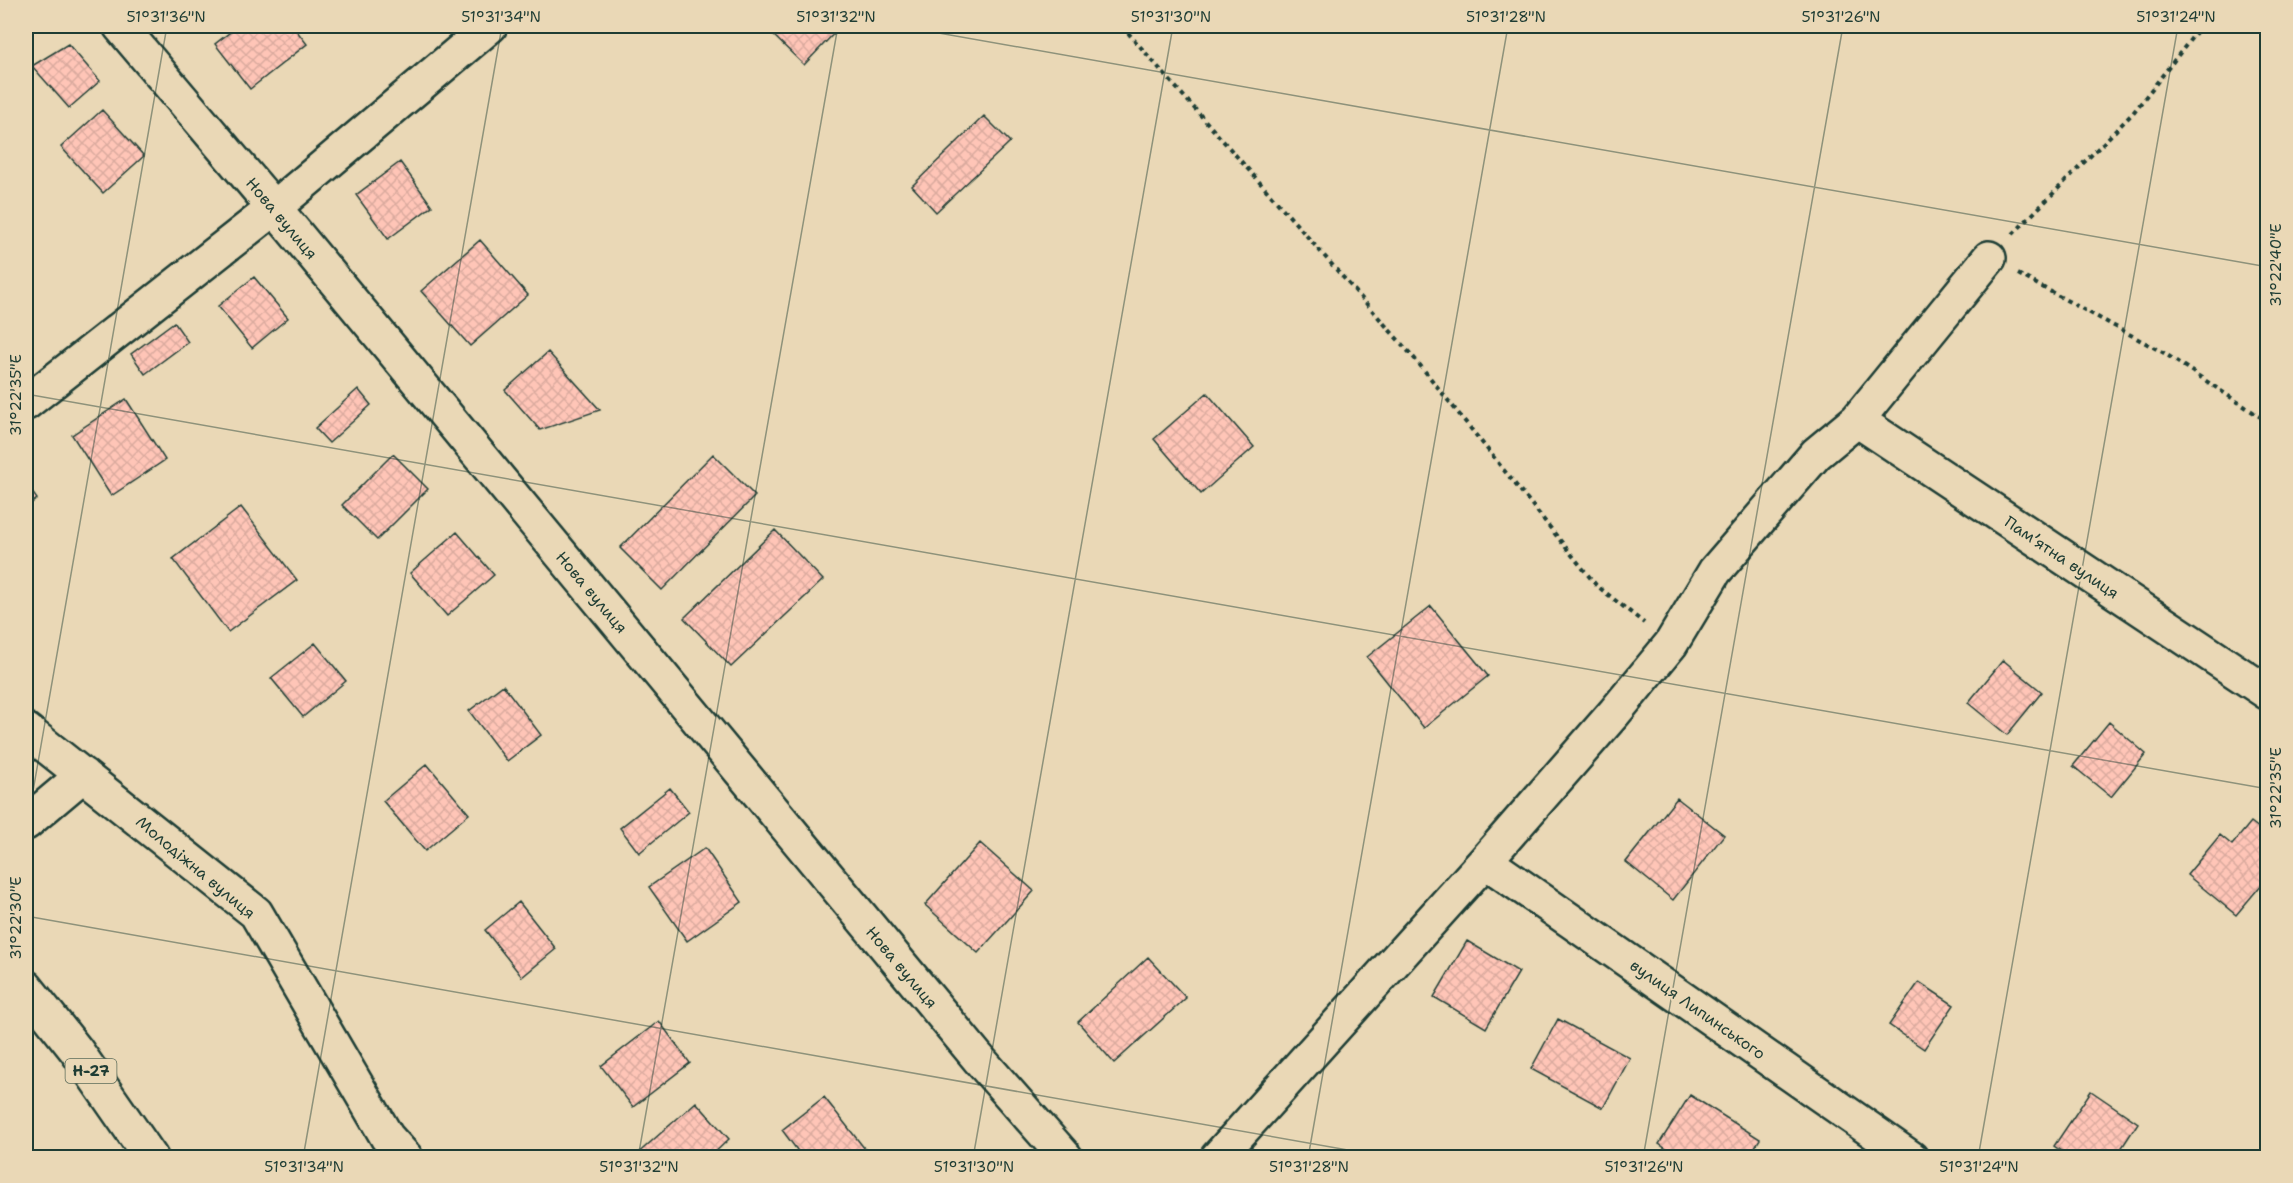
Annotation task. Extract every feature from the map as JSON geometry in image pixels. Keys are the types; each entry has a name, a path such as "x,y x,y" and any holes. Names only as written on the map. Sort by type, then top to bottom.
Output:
{"street":[{"name":"Нова вулиця","path":"120,26 274,208 978,1058 1066,1158"},
{"path":"26,403 274,208 490,26"},
{"path":"1217,1158 1485,861 1615,712 1671,644 1715,571 1816,454 1857,420 1989,258"},
{"name":"Памʼятна вулиця","path":"1857,420 2268,693"},
{"name":"Молодіжна вулиця","path":"26,730 256,913 387,1137 405,1158"},
{"path":"26,823 83,775"},
{"name":"вулиця Липинського","path":"1485,861 1911,1158"},
{"name":"Н-27","path":"26,987 76,1050 151,1158"}],"path":[{"path":"1122,26 1415,359 1596,585 1671,644"},
{"path":"2201,26 2133,113 1989,258 2164,352 2268,422"}],"building":[{"path":"238,26 293,26 307,44 250,89 215,44"},
{"path":"772,26 841,26 804,65 768,30"},
{"path":"68,44 100,81 69,108 32,66"},
{"path":"102,110 144,156 103,193 61,147"},
{"path":"984,116 1010,142 936,212 912,186"},
{"path":"400,162 432,206 388,239 356,195"},
{"path":"480,240 528,295 470,346 421,291"},
{"path":"254,277 288,318 252,348 218,306"},
{"path":"174,322 188,342 145,374 131,354"},
{"path":"548,352 600,410 540,430 505,390"},
{"path":"358,389 371,405 329,443 315,428"},
{"path":"1207,393 1254,447 1201,494 1154,439"},
{"path":"126,399 165,460 111,496 72,435"},
{"path":"393,454 428,489 377,540 342,505"},
{"path":"713,454 755,496 662,590 620,548"},
{"path":"26,484 37,499 26,507"},
{"path":"241,507 297,580 228,632 173,559"},
{"path":"775,530 823,580 731,667 684,618"},
{"path":"457,532 494,575 447,616 410,573"},
{"path":"1431,606 1488,676 1424,728 1367,657"},
{"path":"315,643 346,681 303,717 271,678"},
{"path":"2003,660 2042,692 2007,735 1968,703"},
{"path":"503,685 541,735 507,761 469,711"},
{"path":"2109,722 2146,754 2111,797 2073,766"},
{"path":"427,764 469,814 425,851 383,801"},
{"path":"670,788 689,812 639,853 620,828"},
{"path":"1677,798 1724,835 1673,900 1626,862"},
{"path":"2251,822 2268,835 2268,877 2236,915 2187,875 2220,835 2232,845"},
{"path":"980,843 1034,891 978,953 925,905"},
{"path":"705,848 742,902 687,941 649,887"},
{"path":"519,902 556,949 522,977 485,930"},
{"path":"1467,941 1519,972 1486,1028 1434,997"},
{"path":"1148,957 1186,998 1114,1063 1078,1022"},
{"path":"1919,982 1954,1005 1924,1049 1889,1025"},
{"path":"1558,1019 1630,1058 1603,1108 1531,1069"},
{"path":"659,1021 690,1063 633,1107 601,1066"},
{"path":"2091,1091 2138,1123 2115,1158 2071,1158 2054,1146"},
{"path":"1690,1095 1760,1139 1748,1158 1680,1158 1659,1144"},
{"path":"824,1097 872,1158 803,1158 782,1130"},
{"path":"696,1102 729,1139 709,1158 637,1158 635,1156"}]}
